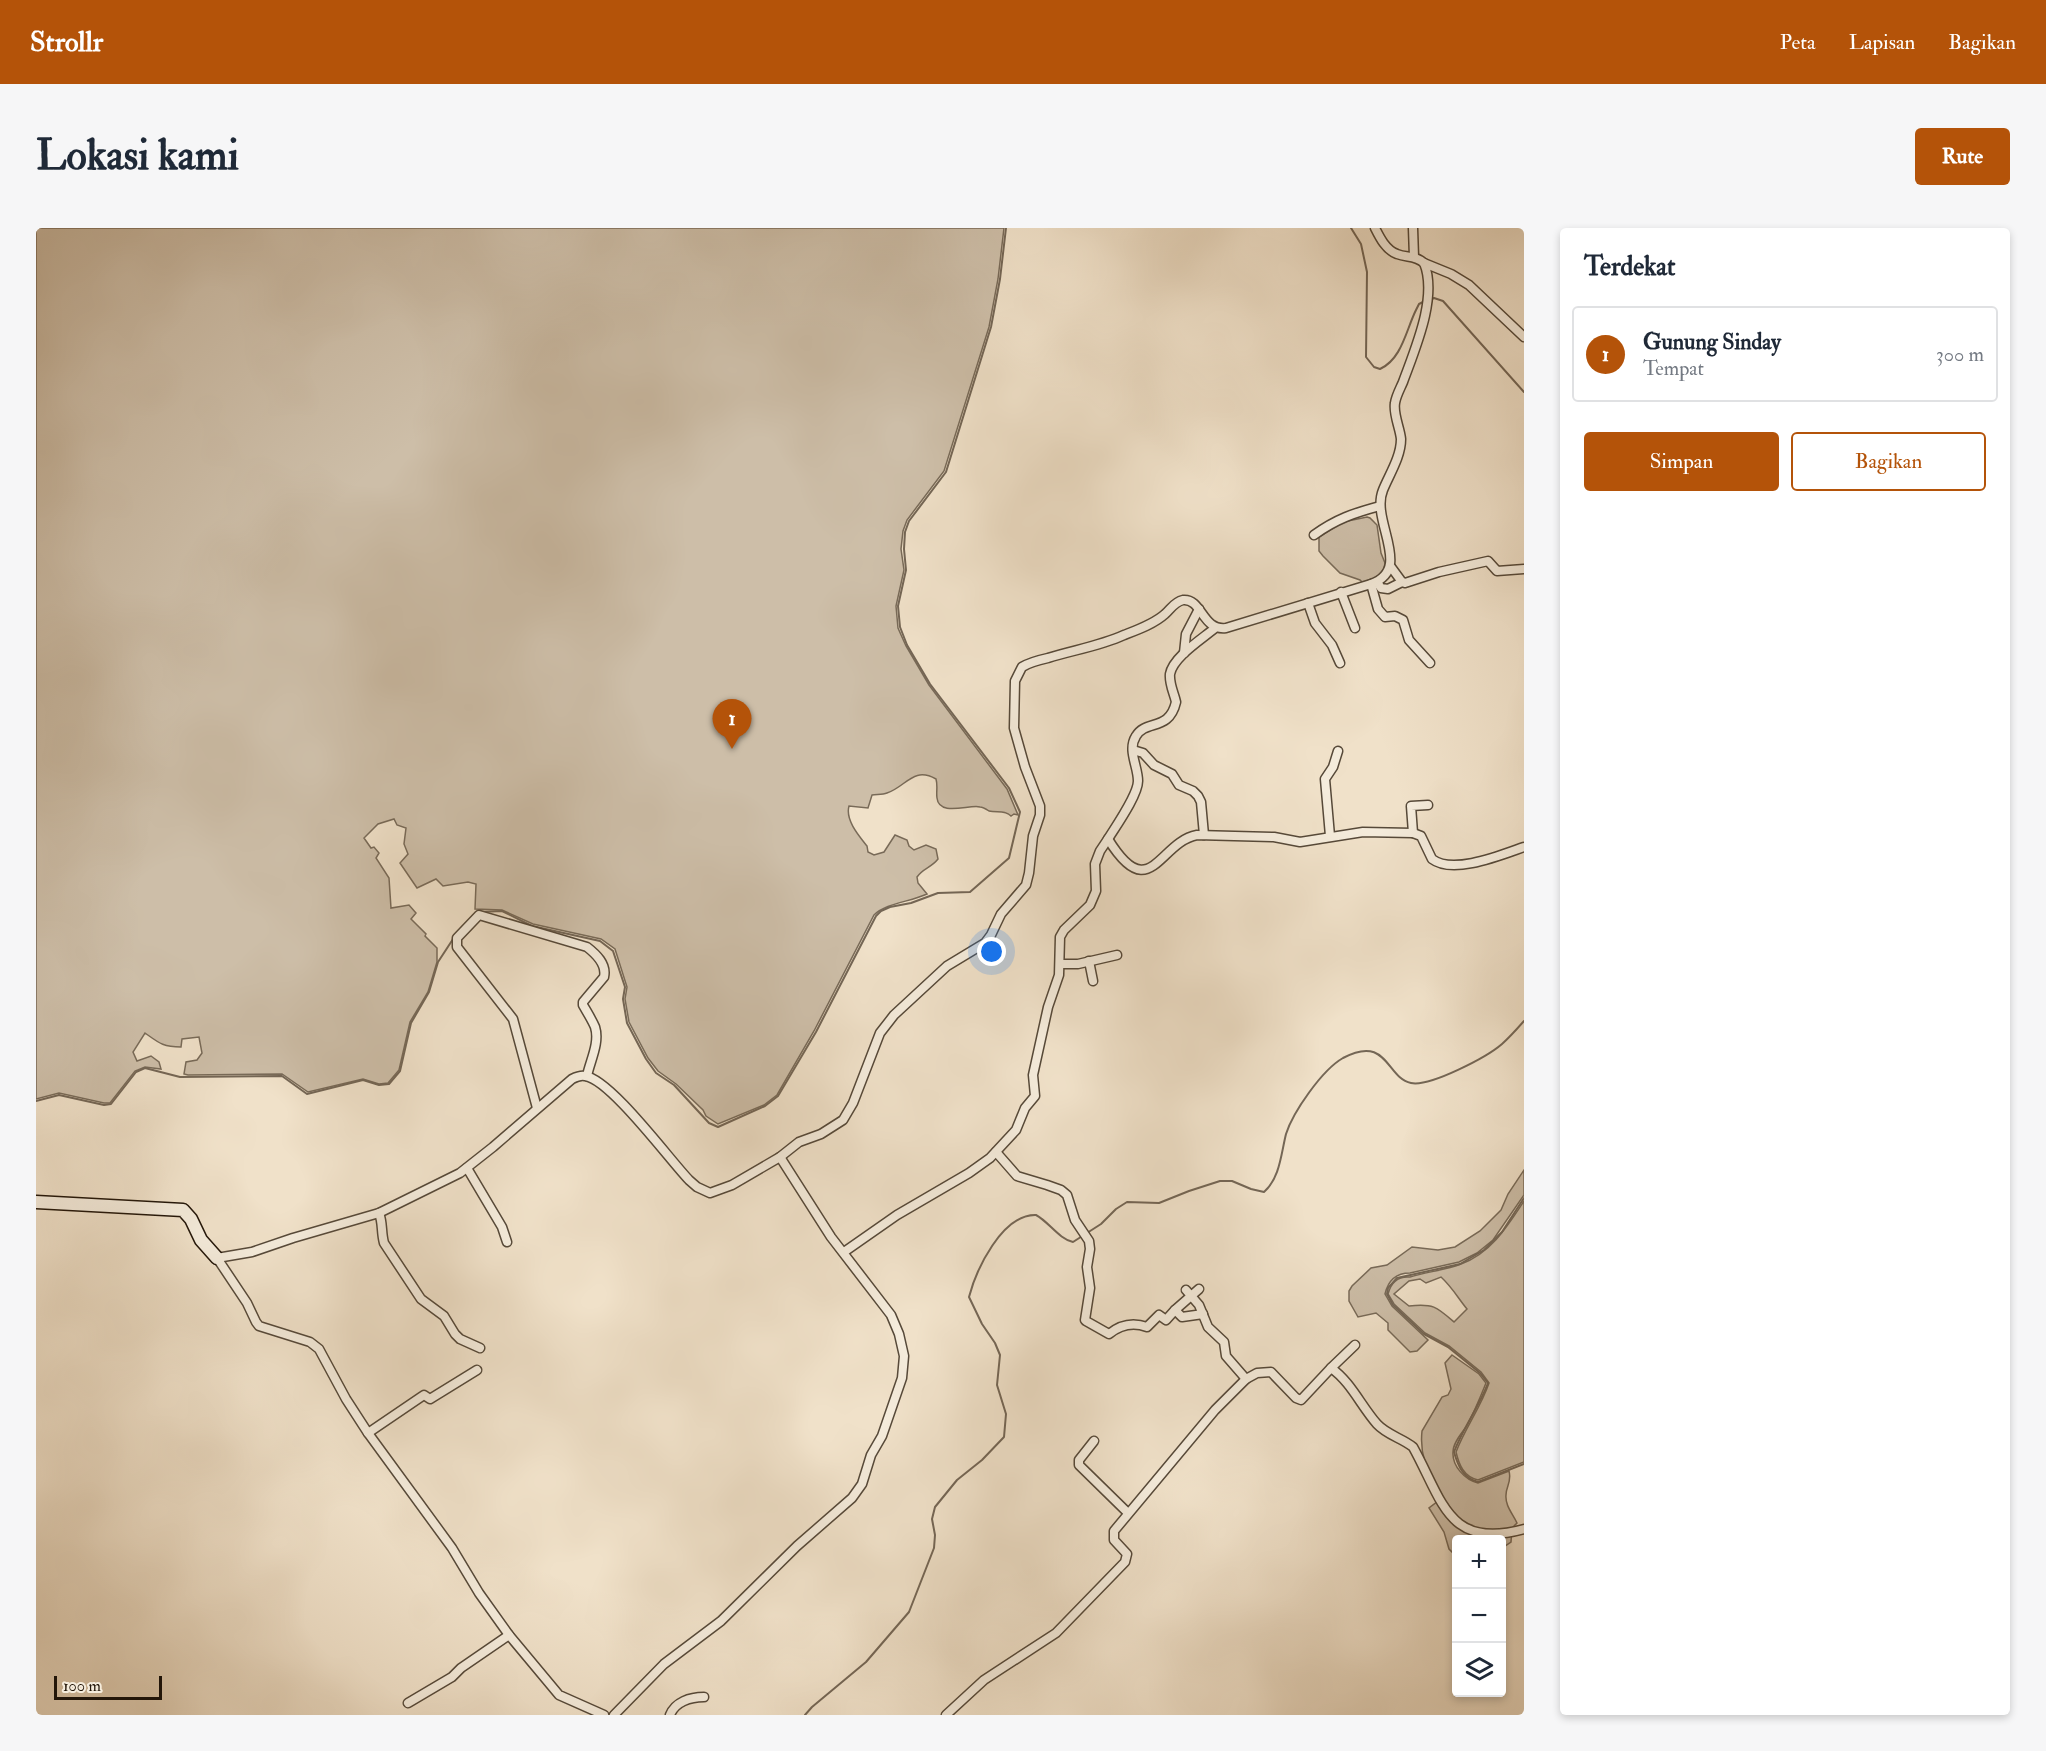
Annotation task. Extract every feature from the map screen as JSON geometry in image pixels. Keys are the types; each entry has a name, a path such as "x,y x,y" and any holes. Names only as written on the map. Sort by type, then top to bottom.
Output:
{"street":[{"path":"1375,228 1390,250 1397,254 1414,257 1451,274 1477,291 1524,337"},
{"path":"1413,228 1414,257"},
{"path":"1402,582 1391,567 1380,506 1381,495 1399,452 1401,441 1395,404 1425,317 1428,298 1424,263"},
{"path":"1314,535 1347,515 1380,506"},
{"path":"1374,583 1381,588 1388,589 1402,582 1488,561 1497,571 1524,569"},
{"path":"217,1258 252,1252 379,1213 467,1168 578,1076 587,1076 610,1090 675,1165 689,1180 704,1191 715,1192 723,1189 780,1157 799,1142 822,1134 843,1120 853,1103 880,1033 894,1015 947,966 985,943 992,935 1001,914 1026,885 1040,806 1024,767 1014,728 1015,681 1022,667 1068,651 1121,637 1153,622 1165,614 1176,602 1189,601 1215,628 1226,628 1374,583 1385,577 1391,567"},
{"path":"1374,583 1380,613 1385,617 1395,616 1404,621 1409,640 1430,663"},
{"path":"1341,592 1355,628"},
{"path":"1308,603 1315,622 1332,645 1340,663"},
{"path":"1185,653 1186,634 1199,609"},
{"path":"844,1252 897,1215 969,1173 996,1152 1016,1130 1025,1108 1035,1096 1033,1075 1060,963 1060,937 1064,930 1090,905 1096,891 1095,864 1100,851 1125,812 1138,783 1133,750 1135,738 1138,733 1163,722 1175,709 1176,702 1170,676 1176,661 1215,628"},
{"path":"1133,750 1143,753 1154,765 1172,774 1179,785 1193,791 1198,796 1201,802 1204,835"},
{"path":"1330,836 1325,779 1338,751"},
{"path":"1413,833 1411,806 1428,805"},
{"path":"1108,839 1121,857 1138,869 1145,870 1155,866 1189,838 1204,835 1274,837 1300,842 1363,831 1413,833 1421,836 1432,859 1447,865 1458,866 1524,847"},
{"path":"537,1108 513,1019 457,947 457,938 479,915 587,947 600,960 605,971 604,976 583,1002 595,1028 596,1036 587,1076"},
{"path":"1060,963 1089,961 1117,955"},
{"path":"1089,961 1093,981"},
{"path":"996,1152 1017,1176 1061,1190 1067,1195 1075,1220 1089,1241 1087,1267 1090,1288 1086,1322 1109,1334 1121,1326 1140,1324 1147,1327 1159,1315 1166,1320 1189,1293 1199,1289"},
{"path":"614,1715 664,1664 721,1621 797,1546 852,1498 862,1484 871,1455 882,1436 902,1378 904,1356 899,1334 891,1315 831,1237 780,1157"},
{"path":"467,1168 502,1227 507,1242"},
{"path":"36,1202 183,1210 191,1219 201,1240 217,1258 247,1303 259,1326 310,1342 319,1349 346,1399 368,1433 452,1548 479,1593 509,1635 559,1695 604,1715"},
{"path":"379,1213 383,1224 384,1243 418,1296 444,1316 454,1334 480,1348"},
{"path":"1189,1293 1203,1314 1208,1327 1224,1342 1227,1356 1246,1379"},
{"path":"1176,1310 1182,1317 1203,1314"},
{"path":"946,1715 984,1680 1056,1633 1125,1562 1127,1554 1114,1540 1113,1534 1215,1410 1246,1379 1257,1373 1271,1372 1296,1398 1301,1400 1355,1345"},
{"path":"1331,1368 1341,1377 1376,1423 1390,1435 1408,1443 1413,1448 1436,1494 1454,1520 1461,1526 1484,1534 1503,1534 1524,1529"},
{"path":"368,1433 424,1395 430,1399 477,1370"},
{"path":"1094,1441 1079,1460 1079,1465 1128,1513"},
{"path":"408,1703 452,1677 460,1668 509,1635"},
{"path":"670,1715 678,1704 694,1697 704,1697"}],"shaded area":[{"path":"36,228 1004,228 989,327 944,471 907,520 903,531 901,549 904,570 896,606 898,628 906,646 929,685 1007,789 1018,815 1011,816 981,807 943,807 937,798 936,779 921,775 915,776 887,793 872,795 868,808 849,806 849,817 854,828 867,846 868,852 874,855 884,852 895,835 907,840 909,846 914,850 926,845 936,849 938,859 917,877 918,883 927,894 892,905 874,915 814,1031 777,1095 764,1105 718,1124 706,1116 703,1110 676,1084 658,1071 648,1058 629,1022 625,999 627,987 615,949 601,939 533,924 502,910 475,909 476,884 468,882 443,886 436,879 417,888 400,863 408,854 404,844 406,828 397,825 394,819 378,824 364,838 371,848 374,847 379,853 376,858 389,878 391,908 409,905 416,913 411,919 437,948 437,962 428,992 410,1022 399,1070 388,1083 379,1084 363,1079 308,1092 282,1074 188,1075 184,1074 186,1062 197,1060 202,1053 199,1037 182,1039 181,1047 175,1047 162,1044 145,1033 133,1052 137,1061 151,1056 159,1062 161,1069 145,1067 135,1071 110,1103 59,1093 36,1099"},
{"path":"1367,517 1377,525 1381,553 1385,563 1378,578 1363,583 1340,573 1323,556 1319,551 1319,537 1343,522"},
{"path":"1524,1170 1524,1195 1493,1240 1477,1253 1459,1262 1401,1274 1388,1285 1385,1294 1392,1306 1428,1340 1417,1351 1410,1352 1388,1330 1388,1323 1376,1313 1358,1317 1349,1301 1349,1291 1371,1268 1387,1265 1412,1247 1438,1250 1455,1247 1480,1231 1501,1210 1508,1194"},
{"path":"1524,1201 1524,1462 1478,1480 1463,1470 1456,1452 1489,1383 1481,1372 1449,1346 1425,1333 1394,1304 1388,1294 1393,1283 1399,1279 1455,1266 1481,1253 1505,1229","holes":["1441,1277 1467,1309 1454,1322 1434,1307 1409,1306 1394,1294 1409,1281 1420,1279 1426,1283"]},
{"path":"1452,1355 1479,1374 1486,1383 1472,1416 1454,1445 1453,1457 1464,1476 1478,1483 1509,1471 1506,1499 1517,1523 1512,1528 1511,1542 1506,1545 1506,1535 1452,1535 1452,1552 1444,1532 1429,1508 1442,1498 1426,1466 1422,1450 1422,1431 1442,1397 1448,1395 1451,1389 1445,1363"}],"waterway":[{"path":"479,912 502,911 532,926 600,941 613,951 625,987 623,999 627,1023 646,1059 656,1073 674,1085 709,1123 718,1127 765,1106 778,1096 816,1032 876,916 881,911 938,893 970,892 1009,858 1020,812 1009,788 930,684 907,645 900,627 898,606 906,570 905,532 909,521 946,472 991,327 1006,228"},
{"path":"1351,228 1361,244 1367,272 1366,357 1374,367 1380,369 1394,358 1419,304 1425,301"},
{"path":"1430,300 1434,298 1443,301 1524,392"},
{"path":"36,1101 59,1095 104,1105 111,1104 136,1072 145,1068 180,1077 282,1076 307,1094 363,1080 379,1085 389,1084 400,1071 411,1023 429,992 438,962 455,936"},
{"path":"805,1715 866,1662 909,1612 934,1548 935,1535 932,1519 935,1507 957,1480 982,1460 1004,1437 1006,1414 997,1385 1000,1355 969,1297 984,1259 1002,1233 1024,1217 1036,1215 1063,1238 1073,1242 1101,1224 1127,1202 1159,1203 1220,1181 1232,1181 1264,1192 1277,1173 1286,1134 1295,1115 1309,1092 1326,1072 1343,1058 1358,1052 1369,1051 1378,1054 1403,1080 1420,1083 1444,1076 1484,1056 1502,1044 1524,1021"},
{"path":"1524,1198 1502,1232 1484,1250 1460,1264 1397,1278 1388,1288 1387,1294 1393,1305 1424,1334 1448,1347 1480,1373 1488,1383 1454,1452 1462,1471 1468,1478 1478,1482 1524,1464"}],"place":[{"name":"Gunung Sinday","path":"732,749"}]}
